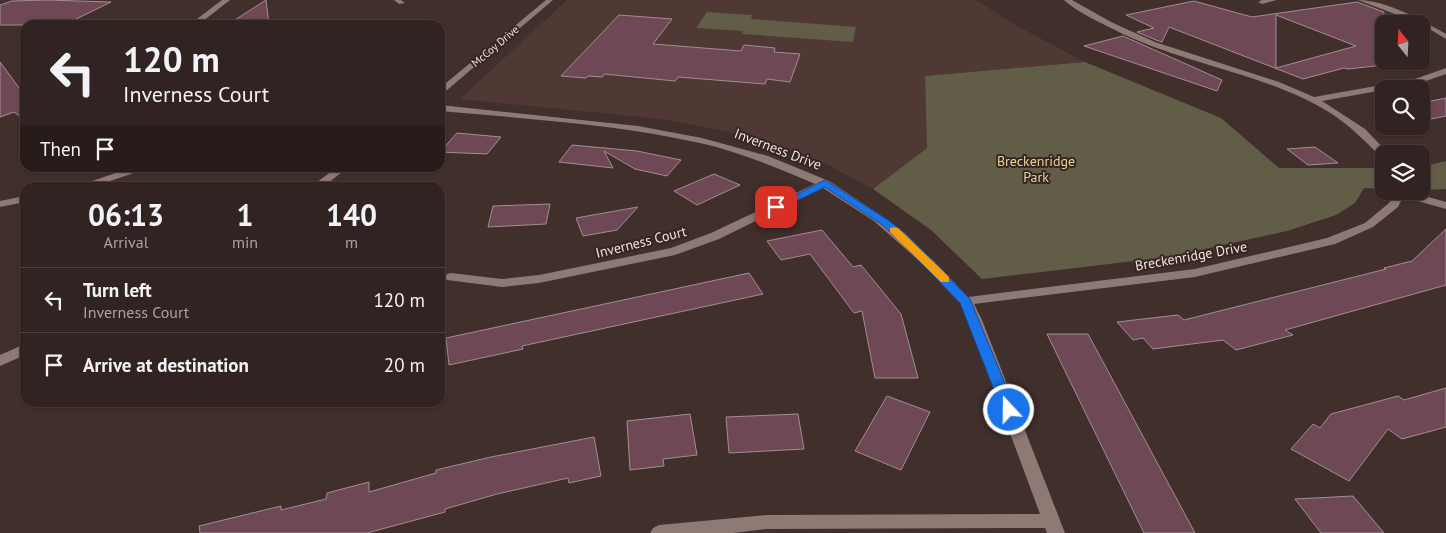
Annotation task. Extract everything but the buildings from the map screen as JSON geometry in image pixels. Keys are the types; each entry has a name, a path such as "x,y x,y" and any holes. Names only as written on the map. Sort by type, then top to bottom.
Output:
{"street":[{"path":"201,20 227,0"},
{"name":"McCoy Drive","path":"445,89 550,0"},
{"path":"1067,0 1127,34 1314,100 1356,126 1375,145"},
{"path":"1262,2 1274,0"},
{"path":"1361,0 1419,21 1446,37"},
{"path":"1314,100 1417,81 1446,71"},
{"name":"Inverness Drive","path":"445,108 620,126 700,139 755,154 825,183 884,222 902,237 966,302 1054,527"},
{"path":"96,182 127,172"},
{"path":"322,182 336,172"},
{"name":"Inverness Court","path":"451,277 502,283 539,279 656,256 715,236 825,183"},
{"path":"0,204 20,200"},
{"name":"Breckenridge Drive","path":"966,302 1195,273 1331,241 1369,225 1394,205 1397,200"},
{"path":"1427,200 1446,206"},
{"path":"0,361 20,351"},
{"path":"659,533 719,526 804,521 1054,527"}],"shaded area":[{"path":"567,0 976,0 1019,27 1085,62 925,76 927,148 873,189 828,165 791,150 725,131 662,119 460,99"}],"green space":[{"path":"707,12 752,15 751,19 856,27 853,42 742,34 743,31 696,28"},
{"name":"Breckenridge Park","path":"1085,62 1221,118 1279,168 1375,168 1375,189 1364,188 1355,203 1336,215 1287,231 1168,257 982,279 931,230 873,189 927,148 925,76"},
{"path":"1446,161 1446,189 1430,190 1430,165"}],"slow traffic":[{"path":"894,230 945,280"}],"route":[{"path":"776,207 825,183 884,222 902,237 966,302 1009,410"}]}
